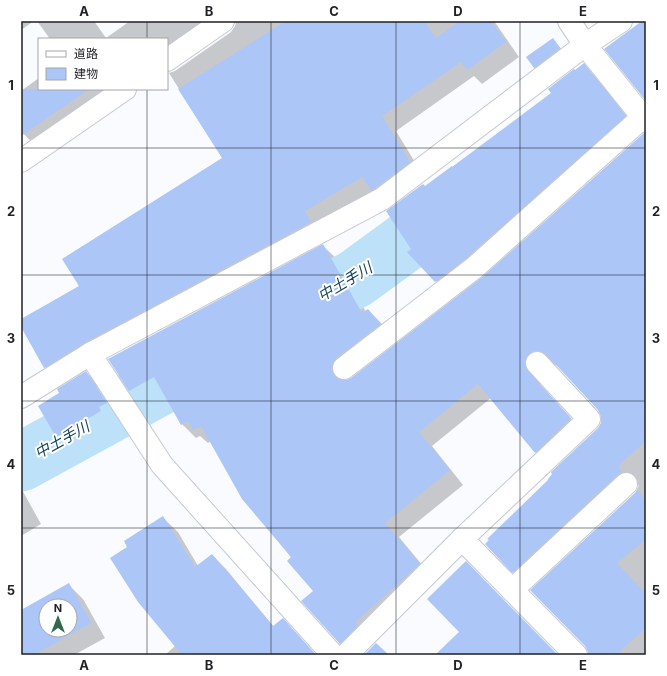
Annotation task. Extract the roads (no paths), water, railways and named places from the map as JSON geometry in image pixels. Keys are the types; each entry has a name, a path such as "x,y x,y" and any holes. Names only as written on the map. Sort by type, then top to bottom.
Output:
{"street":[{"path":"168,59 223,21"},
{"path":"344,368 474,268 645,119 585,45 568,21"},
{"path":"21,397 91,355 382,199 585,45 620,21"},
{"path":"21,161 124,90"},
{"path":"91,355 162,464 333,655"},
{"path":"346,655 462,539 589,419 537,363"},
{"path":"512,590 626,484"},
{"path":"462,539 576,655"}],"waterway":[{"name":"中土手川","path":"21,462 355,279 473,193"}]}
